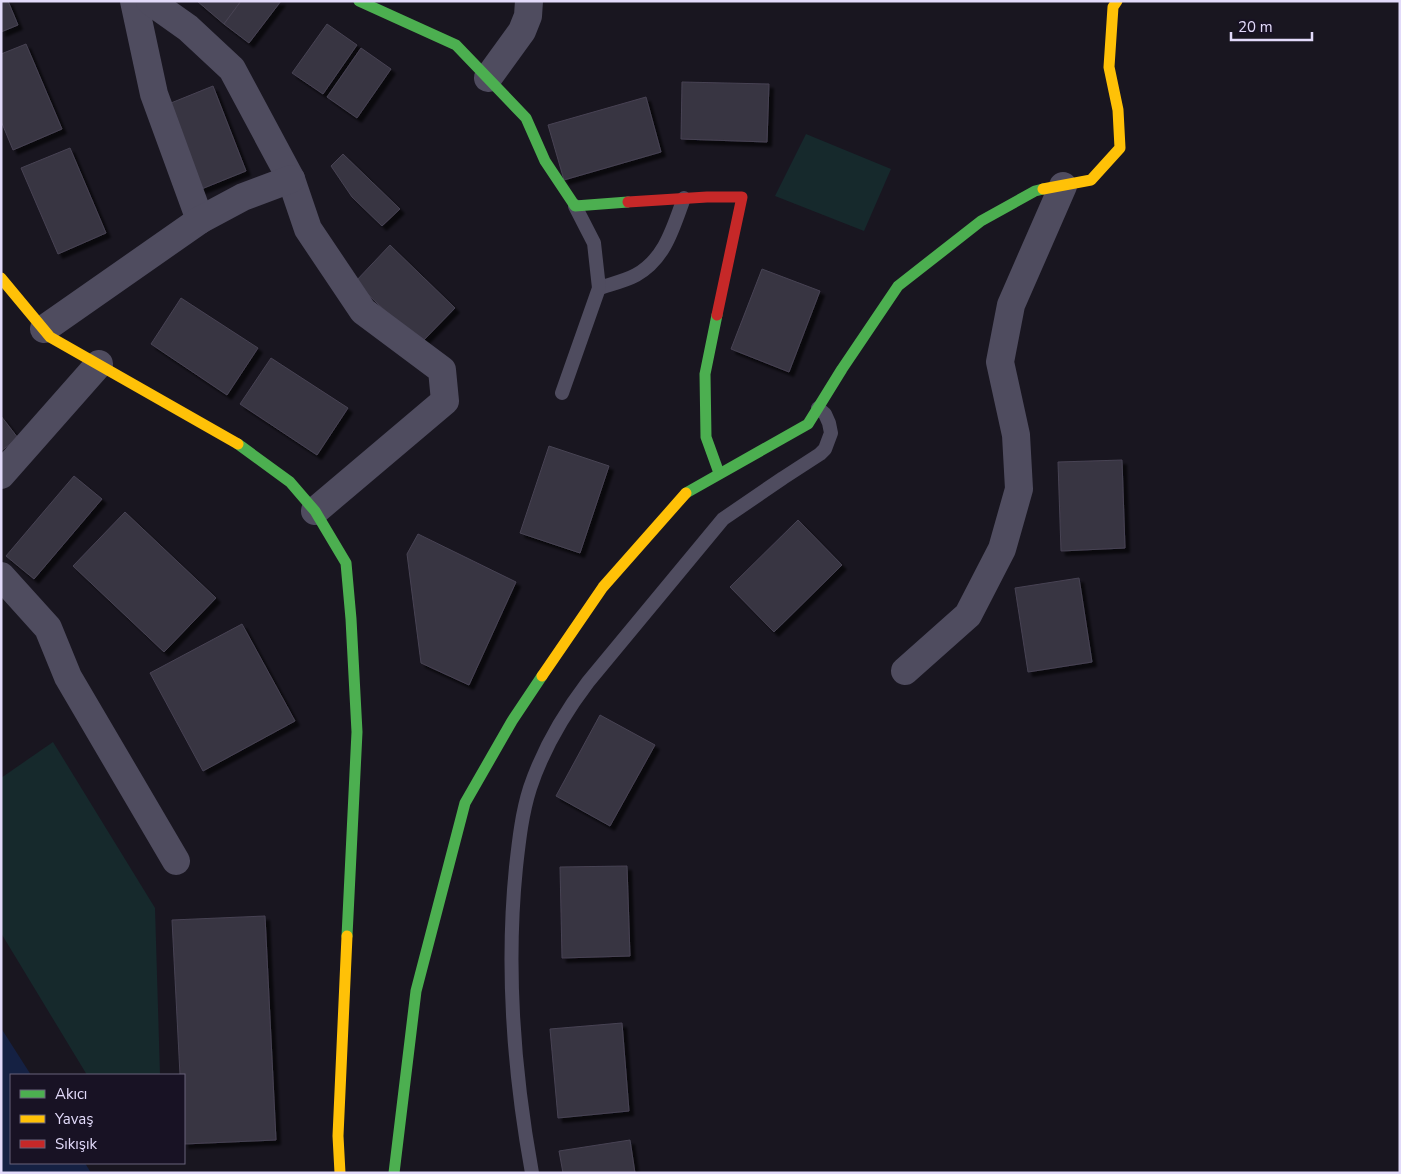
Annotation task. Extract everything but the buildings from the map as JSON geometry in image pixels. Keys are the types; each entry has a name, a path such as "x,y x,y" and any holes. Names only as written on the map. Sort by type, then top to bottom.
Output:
{"street":[{"path":"134,1 154,94 200,220"},
{"path":"150,1 188,28 232,69 291,179 308,229 363,311 442,370 445,400 315,511"},
{"path":"359,1 456,45 526,118 545,161 575,206 742,196 705,374 706,437 720,474"},
{"path":"488,78 522,31 528,16 529,1"},
{"path":"394,1173 416,991 465,802 512,721 604,587 687,492 808,424 842,369 898,286 981,221 1035,191 1091,180 1120,148 1118,110 1109,67 1113,7 1117,1"},
{"path":"44,329 200,220 243,197 291,179"},
{"path":"905,671 968,615 1002,549 1019,489 1016,435 1000,362 1011,305 1063,186"},
{"path":"1,278 50,337 237,443 290,482 315,511 346,563 357,732 338,1136 340,1173"},
{"path":"1,475 99,364"},
{"path":"1,576 48,628 68,676 176,861"}],"lane":[{"path":"599,288 635,276 650,266 666,245 684,198"},
{"path":"562,393 599,288 594,243 575,206"},
{"path":"532,1173 521,1100 516,1047 512,977 512,906 523,817 540,760 558,726 588,682 723,519 820,454 825,448 831,433 825,414 818,408"}],"green space":[{"path":"806,134 891,169 864,231 775,196"},
{"path":"53,742 155,908 160,1074 86,1074 1,933 1,778"}],"water":[{"path":"1,1028 30,1074 10,1074 10,1164 86,1164 91,1173 1,1173"}],"traffic: fast":[{"path":"359,1 456,45 526,118 545,161 575,206 628,202"},
{"path":"686,493 808,424 842,369 898,286 981,221 1035,191 1043,189"},
{"path":"717,315 705,374 706,437 719,473"},
{"path":"238,444 290,482 315,511 346,563 357,732 347,936"},
{"path":"394,1173 416,991 465,803 512,721 542,676"}],"traffic: slow":[{"path":"1043,189 1091,180 1120,148 1118,110 1109,67 1113,7 1117,1"},
{"path":"1,278 50,337 238,444"},
{"path":"542,676 603,587 686,493"},
{"path":"340,1173 338,1136 347,936"}],"traffic: jam":[{"path":"628,202 707,197 742,197 717,315"}]}
